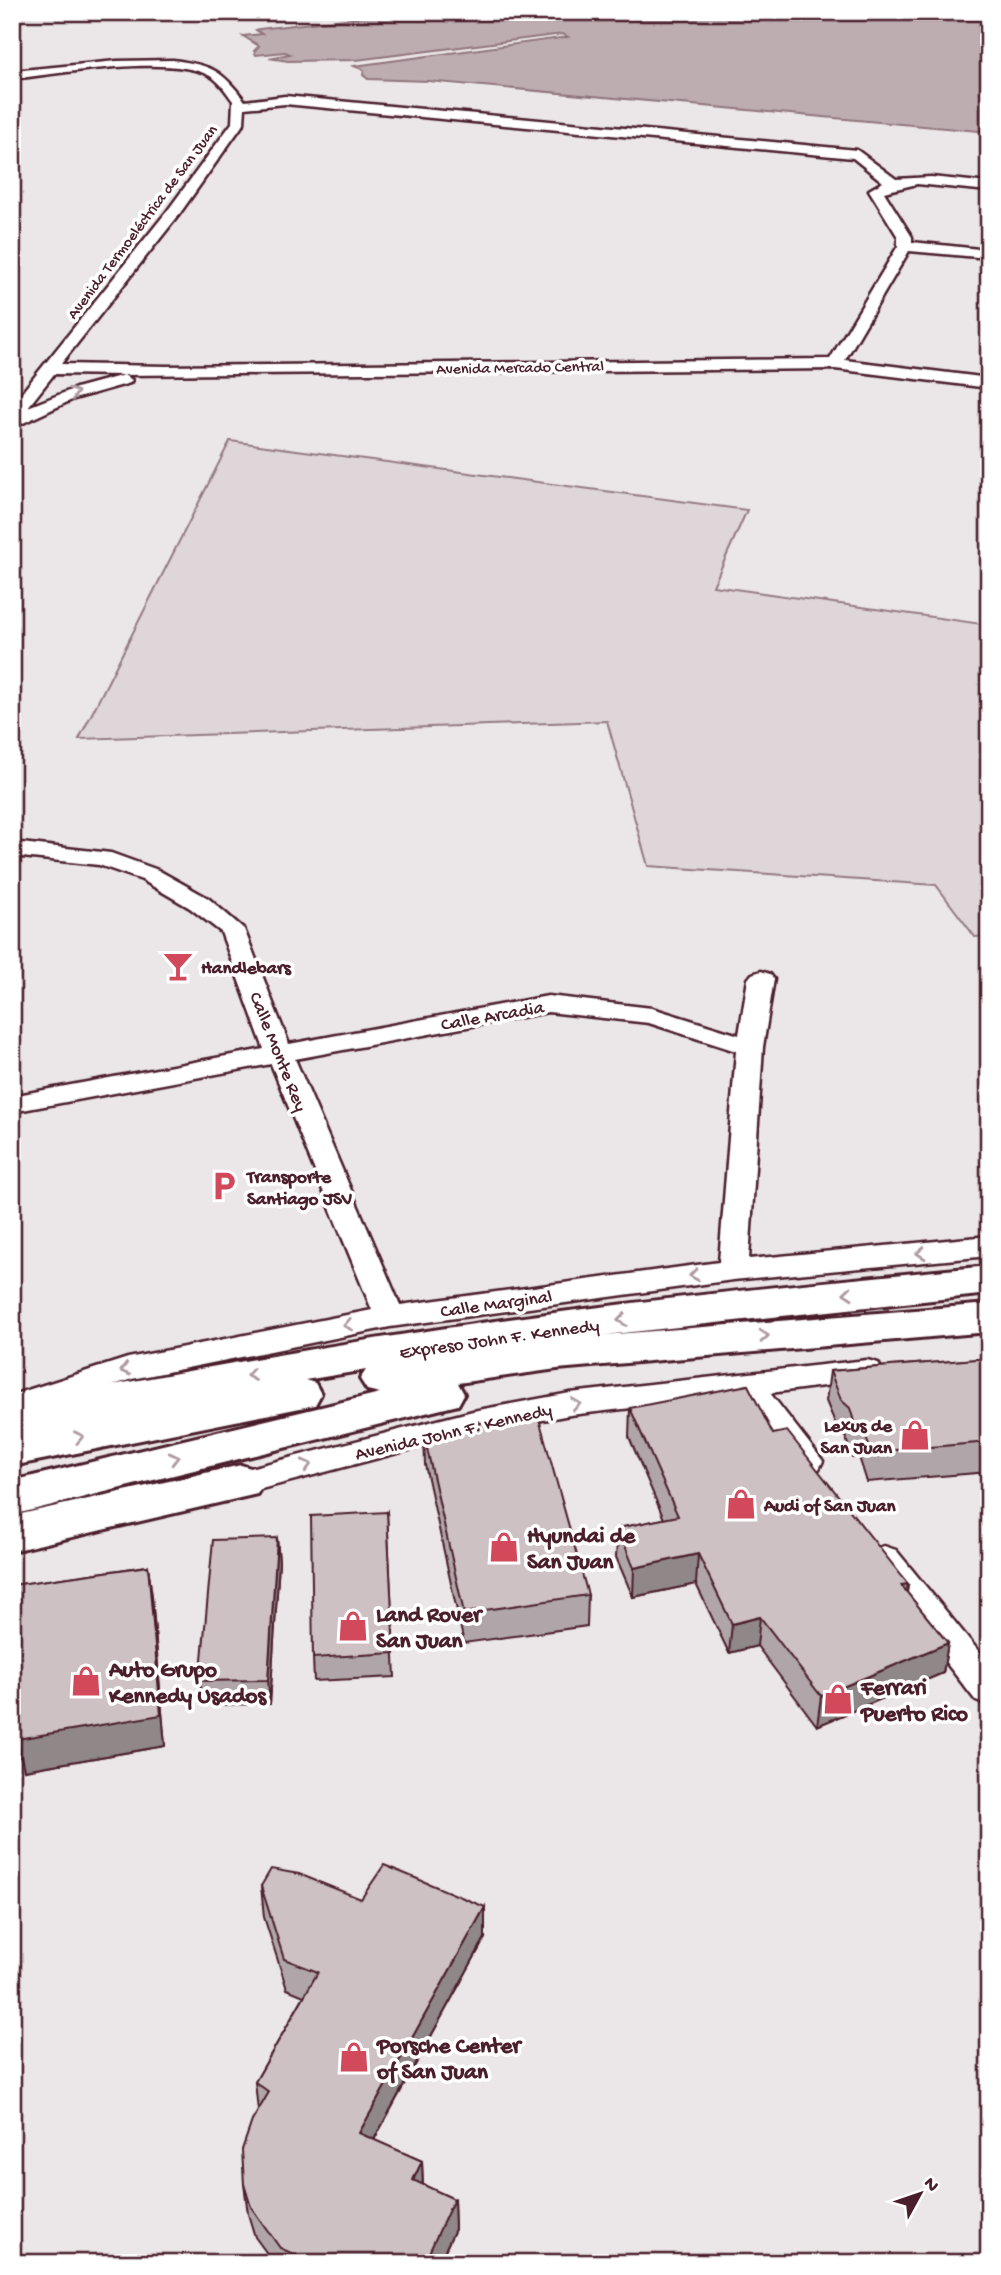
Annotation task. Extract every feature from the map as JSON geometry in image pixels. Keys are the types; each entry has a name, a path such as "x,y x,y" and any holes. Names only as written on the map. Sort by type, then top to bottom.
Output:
{"highway":[{"name":"Expreso John F. Kennedy","path":"12,1420 190,1385 439,1343 759,1302 989,1280"},
{"name":"Expreso John F. Kennedy","path":"12,1450 295,1394 557,1354 989,1318"},
{"path":"12,1498 402,1402 516,1380 557,1354"},
{"path":"12,1534 241,1482"}],"street":[{"path":"12,75 151,63 196,65 218,75 239,101 239,105 285,100 857,154 891,182"},
{"name":"Avenida Termoeléctrica de San Juan","path":"12,416 173,213 238,123 239,105"},
{"path":"835,364 905,246 905,237 876,190 891,182 915,181 989,187"},
{"path":"905,246 989,254"},
{"name":"Avenida Mercado Central","path":"50,369 166,371 722,363 835,364 989,383"},
{"path":"12,421 75,392 166,371"},
{"name":"Calle Monte Rey","path":"12,849 103,858 150,875 232,929 279,1052 390,1317"},
{"path":"733,1270 750,1047 761,979"},
{"name":"Calle Arcadia","path":"12,1104 279,1052 548,1004 652,1016 750,1047"},
{"name":"Calle Marginal","path":"12,1407 128,1369 390,1317 733,1270 989,1246"},
{"name":"Avenida John F. Kennedy","path":"12,1549 71,1528 472,1422 570,1404 892,1369"},
{"path":"745,1384 829,1489"},
{"path":"862,1531 989,1691"}],"shaded area":[{"path":"12,12 406,12 259,29 263,34 244,36 260,46 257,55 285,52 292,54 270,58 323,61 356,60 563,34 569,36 354,65 380,79 989,132 989,625 713,586 746,510 80,738 607,721 648,866 936,885 974,937 989,936 989,2263 12,2263"},
{"path":"406,12 989,12 989,132 427,81 368,79 363,75 364,70 354,66 568,37 563,34 356,60 288,61 269,58 290,54 285,52 256,55 254,51 259,46 243,36 262,34 256,30 259,29"},
{"path":"230,441 747,510 713,586 989,625 989,936 975,937 936,885 648,866 607,721 79,739"}],"building":[{"path":"989,1358 989,1442 871,1452 863,1427 856,1428 850,1408 841,1400 830,1371"},
{"name":"Audi of San Juan","path":"748,1385 773,1434 787,1431 908,1584 901,1585 948,1643 821,1696 760,1617 732,1624 698,1554 634,1568 618,1528 678,1516 630,1408"},
{"name":"Hyundai de San Juan","path":"538,1415 588,1595 464,1613 424,1435 480,1428 479,1423"},
{"name":"Land Rover San Juan","path":"387,1512 394,1653 313,1658 311,1516"},
{"path":"277,1538 268,1680 200,1681 213,1540"},
{"name":"Auto Grupo Kennedy Usados","path":"148,1566 161,1715 17,1739 17,1726 12,1727 12,1585"},
{"name":"Porsche Center of San Juan","path":"384,1865 485,1907 359,2133 422,2161 413,2180 454,2199 428,2255 399,2263 313,2263 280,2248 251,2207 244,2184 242,2150 252,2121 269,2092 255,2082 318,1972 284,1959 261,1886 271,1869 299,1874 361,1899"}],"place":[{"name":"Handlebars","path":"178,966"},
{"name":"Transporte Santiago JSV","path":"224,1186"},
{"name":"Lexus de San Juan","path":"915,1435"},
{"name":"Audi of San Juan","path":"741,1504"},
{"name":"Hyundai de San Juan","path":"504,1547"},
{"name":"Land Rover San Juan","path":"353,1626"},
{"name":"Auto Grupo Kennedy Usados","path":"86,1681"},
{"name":"Ferrari Puerto Rico","path":"838,1699"},
{"name":"Porsche Center of San Juan","path":"354,2057"}]}
